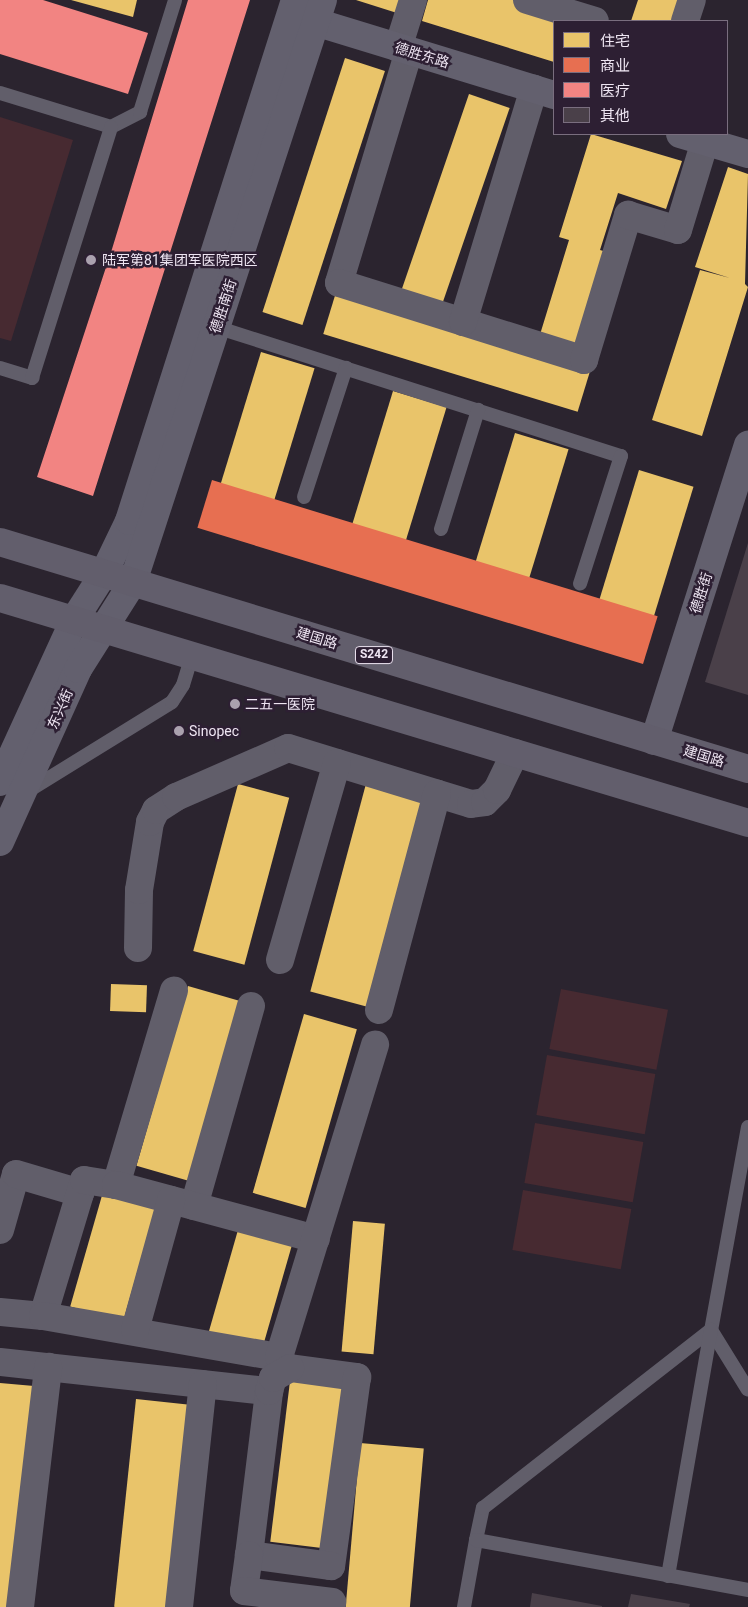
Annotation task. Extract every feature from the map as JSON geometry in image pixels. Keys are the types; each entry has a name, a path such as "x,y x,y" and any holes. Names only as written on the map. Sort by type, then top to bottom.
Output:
{"main road":[{"name":"德胜东路","path":"292,7 319,12 404,50 544,92"},
{"name":"德胜南街","path":"104,573 129,521 292,7"},
{"name":"德胜南街","path":"133,582 319,12"},
{"path":"693,137 748,154"},
{"name":"德胜街","path":"654,741 748,445"},
{"name":"建国路","path":"0,542 748,769"},
{"name":"东兴街","path":"0,842 7,788 74,620 104,573"},
{"name":"东兴街","path":"7,788 78,669 133,582"},
{"path":"0,598 748,823"}],"street":[{"path":"413,0 404,50 339,284 584,360 628,215 678,230 693,137"},
{"path":"527,0 557,5 593,20"},
{"path":"685,20 692,0"},
{"path":"462,322 544,92"},
{"path":"138,948 139,890 146,838 156,810 176,797 288,748 471,804 485,802 497,790 515,753"},
{"path":"280,960 337,763"},
{"path":"378,1010 437,794"},
{"path":"116,1185 174,990"},
{"path":"134,1330 182,1203 251,1006"},
{"path":"0,1312 43,1316 134,1330 279,1357 375,1044"},
{"path":"0,1230 16,1174 80,1193"},
{"path":"43,1316 84,1180 116,1185 316,1239"},
{"path":"0,1362 269,1391"},
{"path":"20,1607 48,1367"},
{"path":"249,1554 331,1566 357,1377 290,1368 273,1378 269,1391 244,1591 332,1602"},
{"path":"179,1607 203,1384"}],"lane":[{"path":"0,93 111,126 140,112 175,0"},
{"path":"0,368 32,378 111,126"},
{"path":"216,327 621,456 580,584"},
{"path":"304,497 346,368"},
{"path":"441,529 478,410"},
{"path":"7,788 172,702 183,685 192,656"},
{"path":"668,1576 748,1127"},
{"path":"711,1330 748,1390"},
{"path":"464,1607 483,1508 711,1330"},
{"path":"476,1540 748,1590"}],"shaded area":[{"path":"0,117 73,140 11,341 0,338"},
{"path":"561,989 668,1010 656,1070 549,1049"},
{"path":"547,1055 655,1074 645,1134 536,1115"},
{"path":"535,1123 643,1142 633,1202 524,1183"},
{"path":"523,1190 631,1209 621,1269 512,1250"}],"building: 住宅":[{"path":"71,0 137,0 133,17"},
{"path":"356,0 401,0 397,13"},
{"path":"428,0 513,0 578,20 553,20 553,62 422,21"},
{"path":"638,0 683,0 676,20 631,20"},
{"path":"345,58 385,71 302,325 262,312"},
{"path":"469,94 510,108 439,313 398,299"},
{"path":"591,135 682,161 666,209 618,193 600,250 610,253 579,354 538,341 569,240 559,237"},
{"path":"728,167 748,174 745,284 748,287 702,436 652,420 700,270 730,278 695,267"},
{"path":"337,289 591,367 578,412 323,334"},
{"path":"261,352 315,368 263,539 209,522"},
{"path":"393,391 447,407 394,579 341,562"},
{"path":"515,433 569,449 517,620 463,603"},
{"path":"639,470 694,487 641,658 587,641"},
{"path":"367,780 423,795 366,1007 310,992"},
{"path":"238,784 289,798 244,965 193,951"},
{"path":"111,984 147,985 146,1012 110,1011"},
{"path":"188,986 241,1001 189,1181 136,1166"},
{"path":"304,1014 357,1029 306,1208 253,1193"},
{"path":"103,1192 156,1207 123,1322 70,1306"},
{"path":"353,1221 385,1224 373,1354 342,1352"},
{"path":"240,1223 294,1238 262,1348 209,1333"},
{"path":"291,1373 347,1380 326,1549 270,1542"},
{"path":"0,1383 34,1386 10,1607 0,1607"},
{"path":"136,1399 190,1405 168,1607 114,1607"},
{"path":"360,1443 424,1449 410,1607 346,1607"}],"building: 商业":[{"path":"212,480 658,616 643,664 197,528"}],"building: 医疗":[{"path":"0,0 43,0 148,33 128,94 0,54"},
{"path":"188,0 250,0 93,496 37,477 112,249"}],"building: 其他":[{"path":"748,543 748,695 705,682"},
{"path":"532,1593 602,1606 602,1607 530,1607"},
{"path":"631,1594 690,1604 689,1607 628,1607"}],"place":[{"name":"陆军第81集团军医院西区","path":"91,260"},
{"name":"二五一医院","path":"235,704"},
{"name":"Sinopec","path":"179,731"}]}
